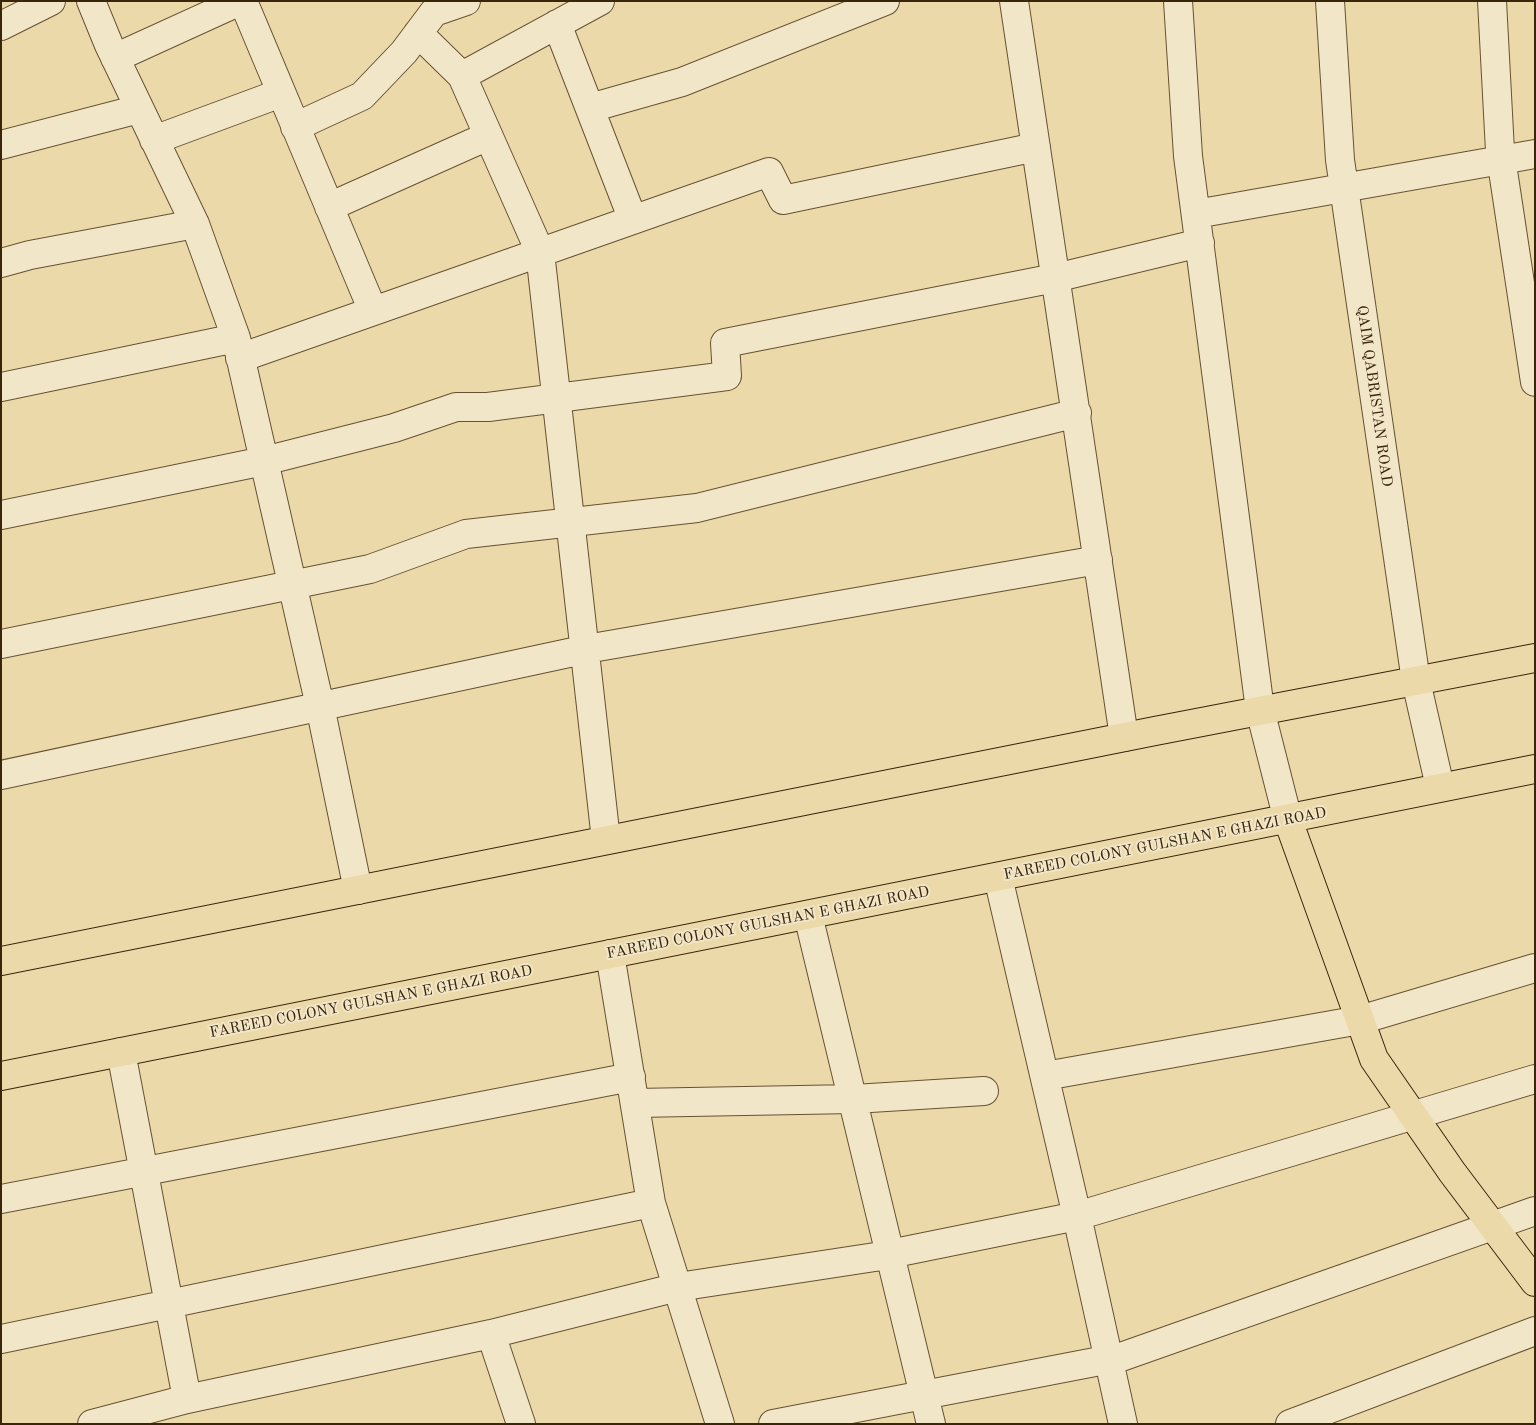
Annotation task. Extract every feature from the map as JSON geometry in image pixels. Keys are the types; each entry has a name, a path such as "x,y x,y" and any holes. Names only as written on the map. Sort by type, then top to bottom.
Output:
{"main road":[{"path":"1,961 1260,710 1535,658"},
{"name":"FAREED COLONY GULSHAN E GHAZI ROAD","path":"1,1076 1288,820 1440,787 1535,769"},
{"path":"1288,820 1374,1059 1413,1116 1535,1282"}],"street":[{"path":"1,26 50,1"},
{"path":"91,1 115,58 195,224 238,348 320,706 358,890"},
{"path":"115,58 241,1 373,311"},
{"path":"296,127 362,96 404,52 434,12 466,1"},
{"path":"462,76 600,1"},
{"path":"590,108 682,82 885,1"},
{"path":"1014,1 1124,737"},
{"path":"1178,1 1188,156 1260,710 1288,820"},
{"name":"QAIM QABRISTAN ROAD","path":"1330,1 1340,160 1416,680 1440,787"},
{"path":"1492,1 1501,160 1535,382"},
{"path":"557,24 633,220"},
{"path":"418,33 462,76 540,252 606,840"},
{"path":"154,140 281,93"},
{"path":"1,144 139,109"},
{"path":"330,207 488,136"},
{"path":"1,387 238,348 373,311 769,172 783,200 1036,147"},
{"path":"1196,214 1535,154"},
{"path":"1,263 30,254 195,224"},
{"path":"1,515 264,461 394,428 456,407 488,407 727,376 725,343 1055,278 1200,244"},
{"path":"1,644 370,569 466,534 698,508 1077,413"},
{"path":"1,775 584,650 1098,560"},
{"path":"998,877 1123,1424"},
{"path":"808,915 854,1098 931,1424"},
{"path":"610,954 651,1203 720,1424"},
{"path":"1045,1076 1360,1020 1535,968"},
{"path":"121,1052 187,1399"},
{"path":"92,1424 187,1399 491,1334 678,1287 890,1253 1077,1216 1535,1080"},
{"path":"1,1199 144,1171 633,1090 854,1098 984,1091"},
{"path":"1,1338 651,1203"},
{"path":"773,1424 1121,1357 1535,1211"},
{"path":"1290,1424 1535,1331"},
{"path":"491,1334 521,1424"}]}
